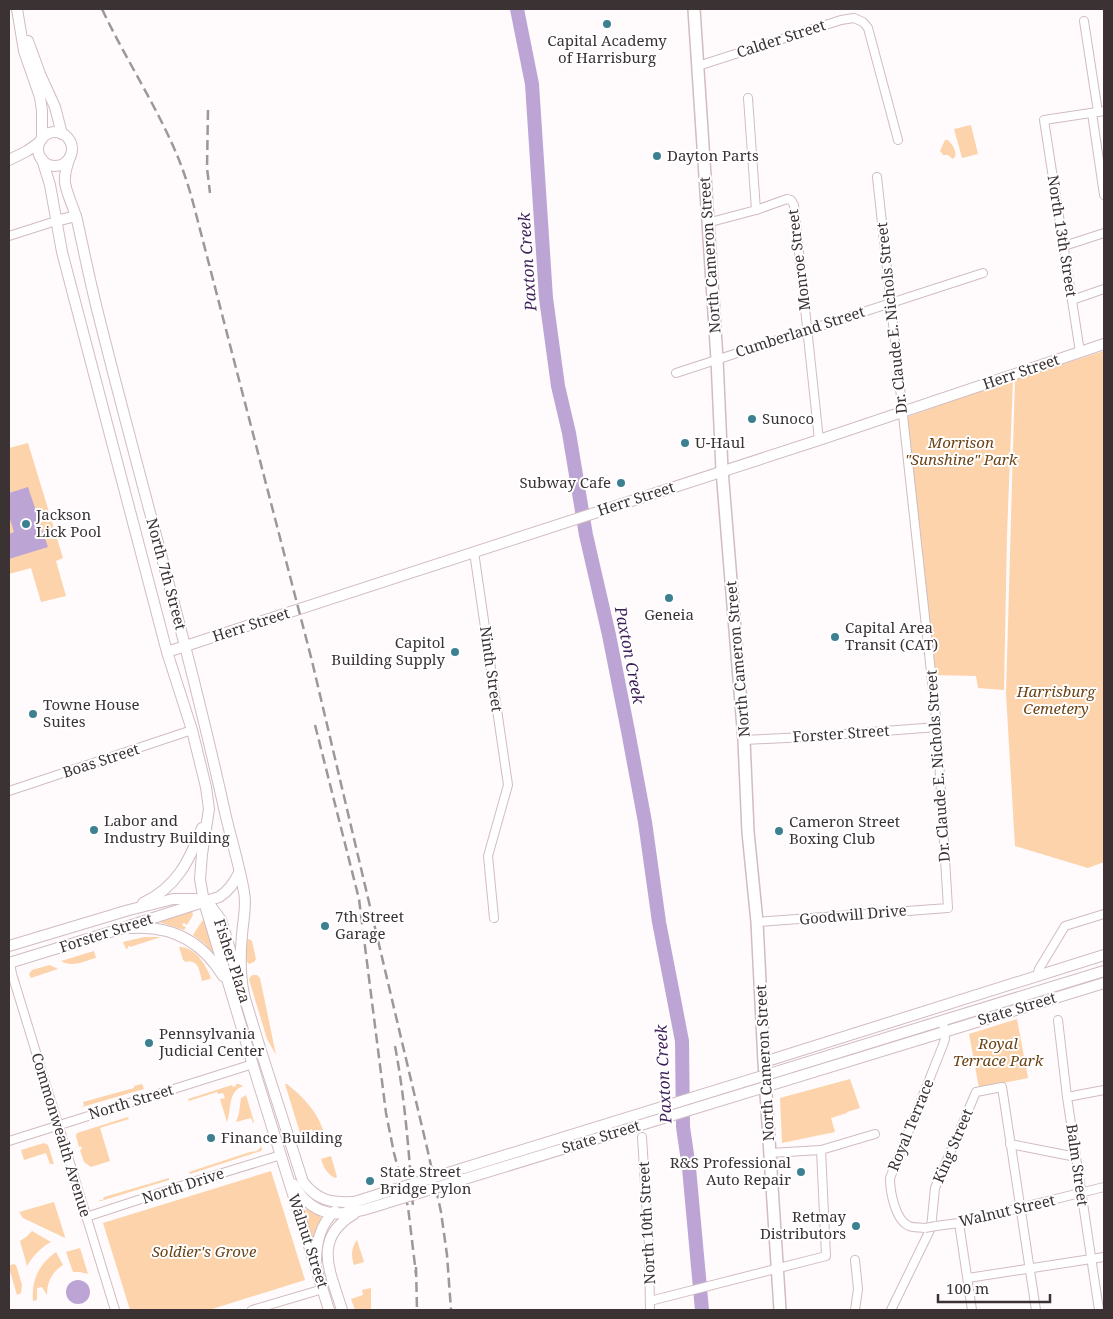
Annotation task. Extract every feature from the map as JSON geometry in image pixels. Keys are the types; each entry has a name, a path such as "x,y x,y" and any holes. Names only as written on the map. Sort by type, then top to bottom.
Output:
{"highway":[{"name":"North Cameron Street","path":"694,9 717,359 722,470 744,740 748,832 757,922 776,1268 780,1310"}],"main road":[{"name":"North 7th Street","path":"17,12 40,74 56,106 62,134 70,142 72,152 66,169 65,182 76,216 93,294 185,646 240,872 245,899 241,955 244,995"},
{"name":"North 7th Street","path":"17,12 24,51 40,97 42,111 41,140 38,147 50,185 64,261 167,652 198,752 208,798 208,820 200,873 204,902"},
{"path":"9,160 27,151 51,133 62,134"},
{"path":"9,160 42,158 46,163 56,166 66,162 70,157"},
{"path":"56,221 76,216"},
{"name":"Herr Street","path":"167,652 819,440 1104,344"},
{"path":"129,910 149,900 176,878 191,856 204,822 208,798"},
{"name":"Forster Street","path":"9,962 219,897 225,894 235,882 240,872"},
{"name":"Forster Street","path":"9,946 172,899 188,898 204,902"},
{"name":"Fisher Plaza","path":"204,902 286,1172"},
{"name":"Fisher Plaza","path":"204,902 213,907 221,920 303,1182 316,1195 324,1199 342,1203 353,1202"},
{"path":"120,929 159,929 181,935 191,941 216,965 231,993"},
{"name":"State Street","path":"764,1062 1104,955"},
{"name":"State Street","path":"353,1202 385,1198 929,1031 944,1021 1104,972"},
{"name":"State Street","path":"929,1031 945,1032 1104,982"},
{"name":"State Street","path":"286,1172 306,1202 332,1214 359,1212 385,1198"},
{"name":"Walnut Street","path":"286,1172 329,1310"},
{"path":"317,1272 316,1258 319,1238 327,1220 338,1209 353,1202"},
{"name":"Walnut Street","path":"342,1310 329,1268 328,1248 334,1231 348,1218 359,1212"}],"street":[{"name":"Calder Street","path":"698,66 841,20 854,18 863,22 868,28 898,140"},
{"path":"1084,21 1098,112 1104,195"},
{"path":"707,223 756,210 748,98"},
{"name":"North 13th Street","path":"1080,352 1044,120 1098,112"},
{"name":"Dr. Claude E. Nichols Street","path":"877,177 937,727 948,908"},
{"name":"Monroe Street","path":"756,210 787,199 791,200 794,205 819,440"},
{"path":"9,236 56,221"},
{"path":"1064,246 1104,233"},
{"name":"Cumberland Street","path":"676,374 983,273"},
{"path":"1072,300 1104,289"},
{"name":"Ninth Street","path":"474,552 508,785 488,856 494,918"},
{"name":"Forster Street","path":"744,740 937,727"},
{"name":"Boas Street","path":"9,791 192,730"},
{"name":"Goodwill Drive","path":"757,922 948,908"},
{"path":"1037,976 1039,969 1065,926 1104,914"},
{"name":"Commonwealth Avenue","path":"9,962 115,1310"},
{"name":"Balm Street","path":"1058,1020 1067,1097 1099,1310"},
{"name":"Royal Terrace","path":"910,1227 903,1222 897,1211 890,1188 890,1178 944,1045 944,1021"},
{"name":"North Street","path":"9,1141 253,1064"},
{"name":"King Street","path":"931,1227 935,1188 976,1092 1002,1087 1010,1144"},
{"path":"1067,1097 1104,1090"},
{"path":"770,1153 820,1150 875,1134"},
{"name":"North 10th Street","path":"642,1137 649,1247 650,1310"},
{"path":"1036,1310 1010,1144 1076,1157"},
{"path":"650,1301 826,1256 820,1150"},
{"name":"North Drive","path":"86,1217 281,1155"},
{"name":"Walnut Street","path":"910,1227 931,1227 959,1223 1104,1187"},
{"path":"959,1223 972,1310"},
{"path":"890,1310 931,1227"},
{"path":"968,1278 1104,1257"},
{"path":"854,1310 858,1289 855,1260"},
{"path":"252,1310 323,1289"}],"green space":[{"path":"971,125 978,154 962,158 954,129"},
{"path":"945,140 948,140 955,150 955,157 953,159 948,155 943,155 940,151"},
{"name":"Harrisburg Cemetery","path":"1104,351 1104,862 1088,868 1015,846 1006,694 1015,379"},
{"name":"Morrison \"Sunshine\" Park","path":"1013,379 1004,690 978,688 976,676 933,675 923,557 913,485 907,417"},
{"path":"28,443 63,558 56,561 66,596 41,602 31,568 9,574 9,448"},
{"path":"192,911 193,915 187,925 182,924 186,927 184,930 159,922"},
{"path":"205,920 214,956 205,944 193,935 202,921"},
{"path":"144,937 161,937 128,946 126,949 123,942"},
{"path":"246,940 252,941 256,959 249,964 246,961"},
{"path":"179,947 190,950 200,958 204,963 212,981 210,977 210,979 202,981 198,966 193,962 185,962 183,960"},
{"path":"94,951 96,958 83,962 70,964 61,961"},
{"path":"50,965 58,969 31,978 29,974 32,970"},
{"path":"252,975 257,975 260,978 276,1055 267,1039 250,983 249,979"},
{"name":"Royal Terrace Park","path":"1017,1019 1028,1078 979,1088 969,1034"},
{"path":"850,1079 860,1108 831,1118 835,1132 782,1143 780,1098"},
{"path":"142,1084 144,1089 82,1107 84,1105 83,1102"},
{"path":"236,1084 243,1086 234,1092 227,1122 220,1099 225,1098 223,1093 218,1094 217,1092 189,1101 188,1099 232,1085 233,1087"},
{"path":"285,1084 308,1104 317,1116 323,1130 313,1133 312,1129 300,1133"},
{"path":"246,1095 253,1123 251,1118 236,1122 241,1098"},
{"path":"128,1117 129,1119 100,1128 110,1161 91,1167 84,1162 80,1150 82,1149 81,1146 79,1147 76,1136 77,1133"},
{"path":"44,1143 48,1145 54,1164 50,1164 46,1153 24,1160 21,1150"},
{"path":"260,1143 262,1149 261,1151 190,1174 189,1172 257,1151 261,1147"},
{"path":"331,1156 337,1177 335,1178 326,1170 321,1159"},
{"name":"Soldier's Grove","path":"271,1171 305,1280 209,1310 130,1310 103,1223"},
{"path":"169,1178 169,1180 101,1201 98,1200 103,1200 104,1197"},
{"path":"54,1202 65,1238 23,1218 19,1212"},
{"path":"308,1209 320,1215 322,1220 314,1240 311,1240 302,1211"},
{"path":"32,1231 51,1242 37,1252 27,1266 20,1241"},
{"path":"357,1240 364,1262 354,1265 352,1252"},
{"path":"80,1248 88,1274 73,1272 66,1252"},
{"path":"56,1252 63,1265 51,1278 47,1295 42,1287 37,1288 37,1300 33,1301 33,1286 37,1273"},
{"path":"13,1264 16,1265 22,1285 21,1293 17,1295 9,1268"},
{"path":"371,1288 371,1310 355,1310 351,1299 363,1295 362,1290"}],"shaded area":[{"name":"Jackson Lick Pool","path":"28,487 48,547 9,559 9,534 14,532 9,516 9,493"},
{"path":"78,1280 86,1284 90,1292 86,1300 78,1304 70,1300 66,1292 70,1284"}],"waterway":[{"name":"Paxton Creek","path":"517,9 532,84 546,298 558,386 569,433 586,535 609,635 628,731 645,822 659,922 682,1041 683,1127 689,1168 702,1310"}],"railway":[{"path":"102,9 169,136 188,184 312,661 428,1152 441,1212 447,1255 451,1310"},
{"path":"208,110 207,168 210,193"},
{"path":"315,725 359,899 386,1113 408,1207 416,1274"},
{"path":"395,1046 404,1106 413,1207"},
{"path":"416,1267 417,1310"}],"place":[{"name":"Capital Academy of Harrisburg","path":"607,24"},
{"name":"Dayton Parts","path":"657,156"},
{"name":"Sunoco","path":"752,419"},
{"name":"U-Haul","path":"685,443"},
{"name":"Subway Cafe","path":"621,483"},
{"name":"Jackson Lick Pool","path":"26,524"},
{"name":"Geneia","path":"669,598"},
{"name":"Capital Area Transit (CAT)","path":"835,637"},
{"name":"Capitol Building Supply","path":"455,652"},
{"name":"Towne House Suites","path":"33,714"},
{"name":"Labor and Industry Building","path":"94,830"},
{"name":"Cameron Street Boxing Club","path":"779,831"},
{"name":"7th Street Garage","path":"325,926"},
{"name":"Pennsylvania Judicial Center","path":"149,1043"},
{"name":"Finance Building","path":"211,1138"},
{"name":"R&S Professional Auto Repair","path":"801,1172"},
{"name":"State Street Bridge Pylon","path":"370,1181"},
{"name":"Retmay Distributors","path":"856,1226"}]}
